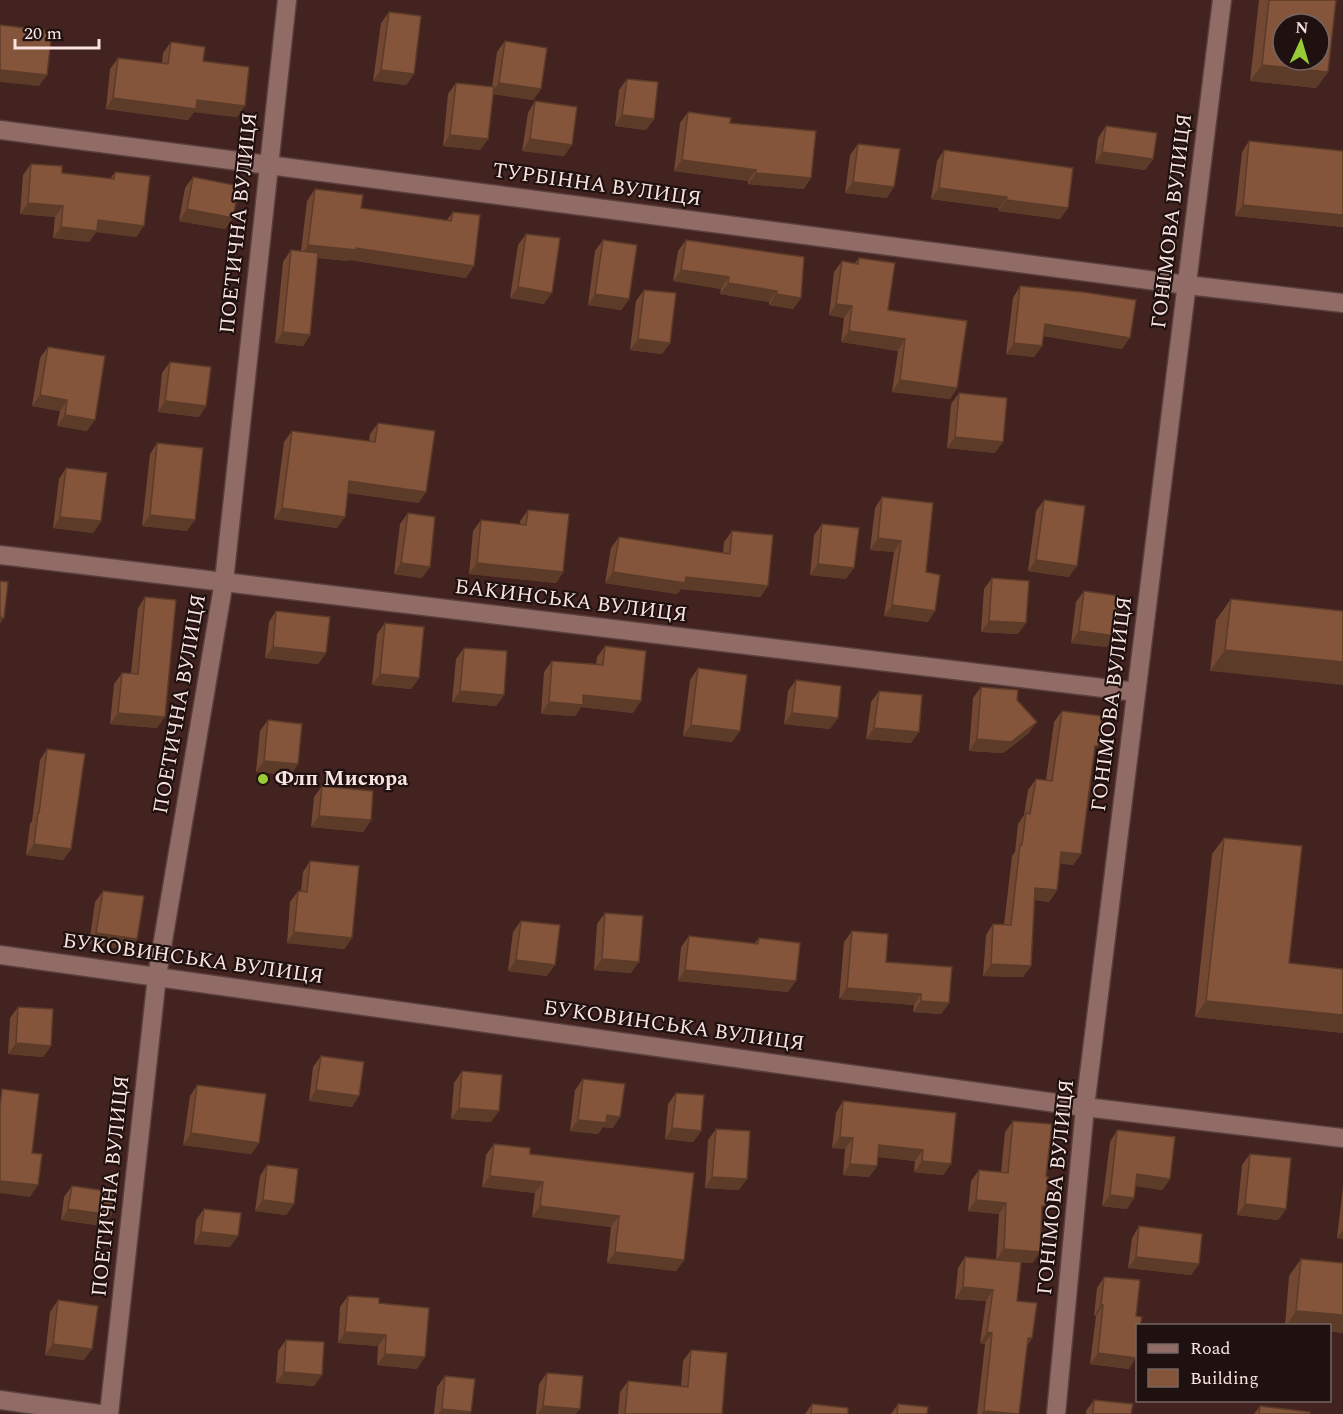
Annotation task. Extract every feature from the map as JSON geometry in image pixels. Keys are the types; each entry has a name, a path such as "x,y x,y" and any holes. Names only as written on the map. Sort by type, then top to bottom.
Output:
{"street":[{"name":"ПОЕТИЧНА ВУЛИЦЯ","path":"109,1414 157,976 224,582 286,0"},
{"name":"ГОНІМОВА ВУЛИЦЯ","path":"1056,1414 1085,1107 1222,0"},
{"name":"ТУРБІННА ВУЛИЦЯ","path":"0,130 1187,285 1343,303"},
{"name":"БАКИНСЬКА ВУЛИЦЯ","path":"0,555 1136,692"},
{"name":"БУКОВИНСЬКА ВУЛИЦЯ","path":"0,955 1085,1107 1343,1138"},
{"path":"0,1400 100,1414"}],"building":[{"path":"1269,0 1336,0 1331,45 1331,12 1271,12 1271,66 1262,65"},
{"path":"389,12 421,16 414,74 381,70"},
{"path":"0,25 52,31 47,75 0,70"},
{"path":"505,41 547,48 541,89 499,83"},
{"path":"171,42 205,47 203,61 249,67 245,106 197,100 196,109 113,98 118,58 168,64"},
{"path":"627,79 658,82 654,119 622,115"},
{"path":"456,83 494,87 488,139 450,135"},
{"path":"535,101 577,107 572,145 530,139"},
{"path":"688,112 731,118 730,123 816,131 811,178 756,173 756,170 682,160"},
{"path":"1106,126 1157,133 1153,159 1102,152"},
{"path":"1249,141 1343,151 1343,215 1243,205"},
{"path":"858,144 900,149 894,187 853,182"},
{"path":"944,150 1073,168 1068,208 939,188"},
{"path":"31,164 62,166 62,173 114,179 115,172 150,176 144,226 98,220 97,231 61,227 63,206 28,203"},
{"path":"193,177 239,186 233,218 187,209"},
{"path":"315,189 363,195 361,208 451,221 453,212 480,215 474,266 356,248 356,250 308,245"},
{"path":"526,234 560,238 552,293 518,287"},
{"path":"603,240 637,245 629,299 595,294"},
{"path":"686,240 804,257 801,298 776,294 777,291 728,283 729,277 681,270"},
{"path":"291,250 318,253 310,335 283,332"},
{"path":"859,258 895,263 888,310 967,321 957,388 900,380 905,339 849,331 852,306 836,304 842,261 858,264"},
{"path":"1020,286 1136,300 1130,338 1045,324 1042,346 1014,343"},
{"path":"644,290 676,293 670,343 638,339"},
{"path":"48,347 105,356 95,420 65,415 67,400 40,395"},
{"path":"170,362 211,367 206,406 165,401"},
{"path":"959,393 1007,398 1003,442 955,437"},
{"path":"378,423 435,431 426,492 349,481 345,517 282,508 292,431 375,442"},
{"path":"157,443 203,448 195,520 150,515"},
{"path":"66,468 107,473 101,521 60,517"},
{"path":"882,497 933,503 926,572 940,575 935,611 892,605 901,541 878,538"},
{"path":"1044,500 1085,506 1077,566 1036,560"},
{"path":"528,510 569,514 563,572 477,563 481,520 526,525"},
{"path":"408,513 435,517 430,567 401,563"},
{"path":"822,524 859,528 854,568 818,564"},
{"path":"732,531 773,535 768,586 686,577 685,583 613,572 619,537 730,554"},
{"path":"992,578 1029,581 1026,623 989,621"},
{"path":"0,581 8,582 4,618 0,617"},
{"path":"1084,591 1120,596 1115,636 1079,631"},
{"path":"145,597 176,600 165,717 118,713 122,673 138,674"},
{"path":"1231,599 1343,611 1343,662 1225,650"},
{"path":"276,611 330,617 326,653 273,647"},
{"path":"385,623 424,627 419,678 380,674"},
{"path":"605,646 646,651 641,701 583,695 583,705 549,702 552,661 603,665"},
{"path":"464,648 507,651 504,695 460,691"},
{"path":"698,668 747,675 740,731 691,725"},
{"path":"796,680 841,686 838,718 792,713"},
{"path":"981,687 1018,690 1017,700 1037,722 1011,742 977,739"},
{"path":"879,691 922,695 919,732 874,728"},
{"path":"1062,711 1102,716 1098,746 1095,746 1081,854 1061,852 1057,890 1035,888 1031,966 991,964 993,924 1011,925 1020,845 1022,845 1026,813 1030,814 1036,779 1052,781"},
{"path":"268,720 302,724 298,764 264,761"},
{"path":"47,749 85,754 71,849 34,844"},
{"path":"322,786 373,791 371,820 319,816"},
{"path":"1224,838 1302,846 1289,963 1343,969 1343,1015 1206,1001"},
{"path":"310,861 359,866 352,938 294,932 298,891 307,892"},
{"path":"103,891 144,896 137,939 96,933"},
{"path":"605,913 643,916 639,962 602,959"},
{"path":"521,921 560,925 555,965 516,960"},
{"path":"852,931 888,934 886,962 952,967 949,1003 921,1001 921,994 847,988"},
{"path":"689,936 758,944 759,938 800,943 796,981 685,970"},
{"path":"18,1007 53,1009 51,1046 16,1043"},
{"path":"321,1056 364,1062 359,1096 316,1090"},
{"path":"462,1071 502,1075 499,1111 459,1108"},
{"path":"583,1079 625,1084 620,1117 607,1115 606,1123 578,1120"},
{"path":"197,1085 266,1094 259,1143 191,1133"},
{"path":"2,1089 39,1094 32,1153 42,1154 38,1185 0,1181"},
{"path":"676,1093 704,1095 701,1131 672,1128"},
{"path":"843,1101 956,1113 951,1164 922,1161 923,1150 879,1145 877,1166 850,1164 853,1138 840,1137"},
{"path":"1013,1121 1052,1124 1045,1206 1042,1206 1040,1252 1004,1249 1006,1203 976,1200 979,1170 1008,1173"},
{"path":"716,1129 750,1131 747,1179 712,1177"},
{"path":"1117,1130 1175,1137 1170,1179 1137,1174 1134,1198 1110,1195"},
{"path":"494,1144 530,1148 530,1154 694,1173 684,1260 615,1252 619,1216 540,1206 543,1182 490,1176"},
{"path":"1250,1154 1291,1158 1286,1209 1245,1204"},
{"path":"267,1165 298,1169 294,1204 263,1200"},
{"path":"72,1186 114,1192 111,1215 68,1209"},
{"path":"204,1209 241,1213 238,1236 201,1232"},
{"path":"1139,1226 1202,1234 1199,1264 1136,1257"},
{"path":"965,1257 1021,1262 1017,1301 1037,1303 1032,1338 1028,1338 1019,1414 984,1411 992,1333 987,1332 993,1290 963,1287"},
{"path":"1301,1259 1343,1263 1343,1315 1296,1311"},
{"path":"1104,1277 1140,1280 1136,1316 1142,1317 1140,1324 1136,1324 1136,1358 1098,1353 1103,1305 1101,1305"},
{"path":"348,1296 379,1298 379,1303 429,1308 425,1357 385,1354 386,1335 345,1332"},
{"path":"58,1300 98,1306 92,1349 53,1344"},
{"path":"286,1340 324,1342 322,1375 284,1372"},
{"path":"691,1350 727,1353 722,1414 625,1414 628,1381 688,1387"},
{"path":"547,1373 583,1376 580,1409 543,1406"},
{"path":"445,1376 475,1379 471,1412 442,1409"},
{"path":"1094,1400 1133,1404 1131,1414 1093,1414"},
{"path":"812,1404 848,1408 848,1414 811,1414"},
{"path":"898,1404 928,1407 927,1414 897,1414"},
{"path":"1260,1406 1310,1412 1310,1414 1259,1414"}],"place":[{"name":"Флп Мисюра","path":"263,779"}]}
